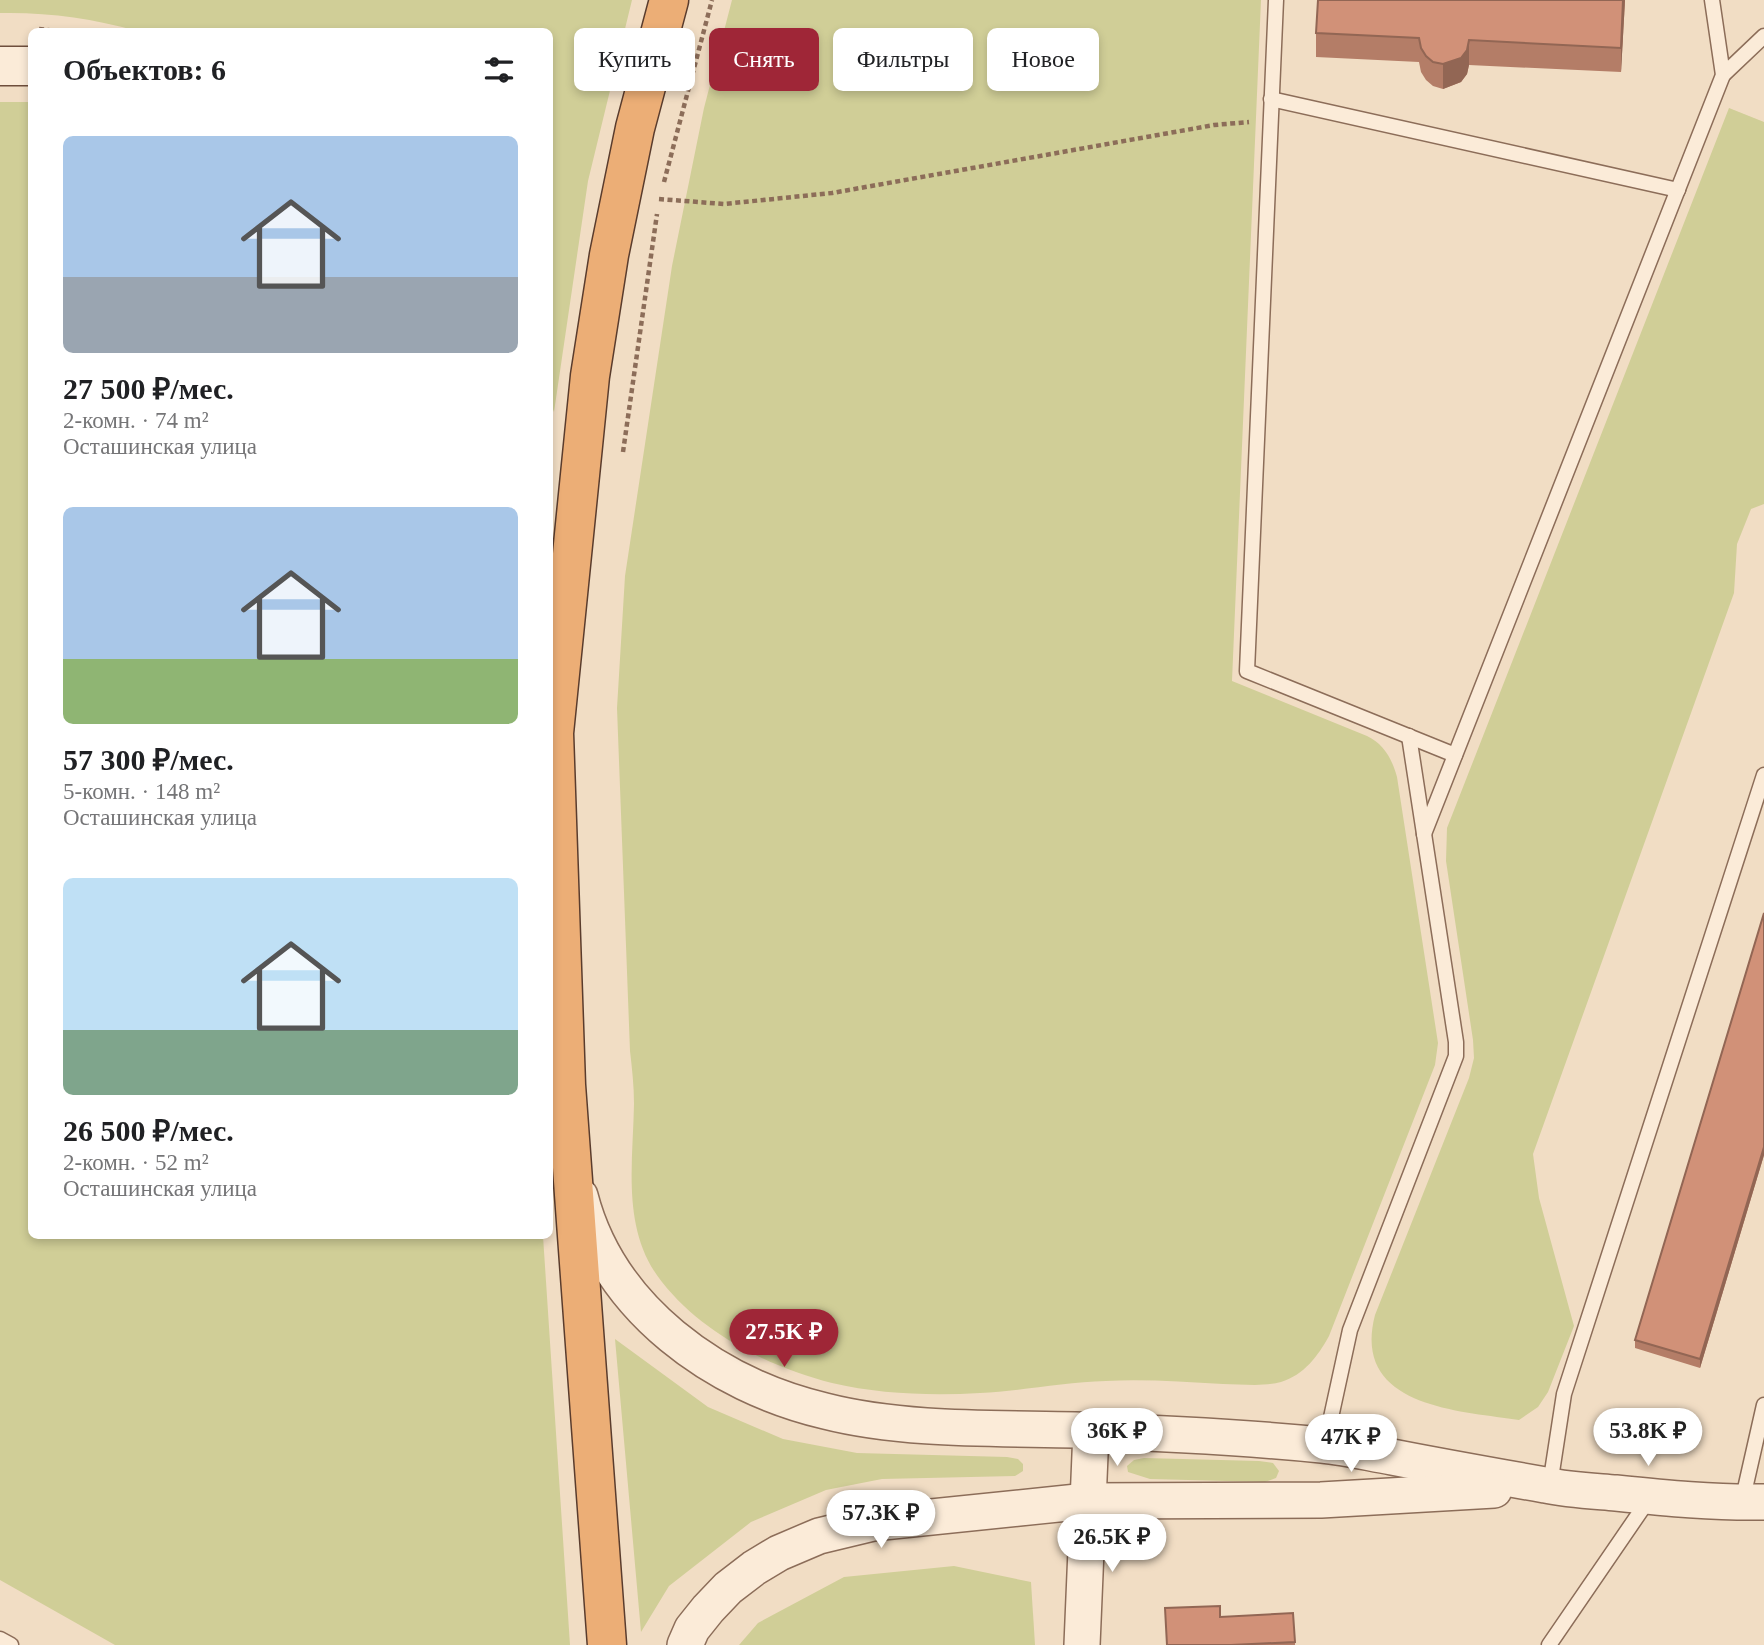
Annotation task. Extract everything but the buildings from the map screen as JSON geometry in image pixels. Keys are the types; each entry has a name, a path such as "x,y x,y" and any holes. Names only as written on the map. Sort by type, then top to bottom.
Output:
{"highway":[{"path":"553,710 590,376 609,255 635,128 669,0"},
{"path":"553,743 570,1146 607,1645"}],"main road":[{"path":"0,66 28,66"}],"street":[{"path":"570,1146 580,1199 592,1231 610,1266 631,1296 685,1348 716,1367 748,1384 826,1412 938,1426 1091,1431 1325,1445 1550,1486 1651,1497 1753,1502"},
{"path":"1082,1645 1091,1431"},
{"path":"1321,1500 1325,1445"},
{"path":"685,1645 692,1629 728,1588 779,1553 820,1536 873,1523 1087,1501 1321,1500 1550,1486"}],"lane":[{"path":"1276,0 1247,671 1455,755"},
{"path":"1712,0 1723,75"},
{"path":"1424,834 1723,75 1764,36"},
{"path":"1271,99 1678,190"},
{"path":"1325,1445 1350,1330 1456,1056 1409,736"},
{"path":"1550,1486 1568,1382 1764,775"},
{"path":"1753,1502 1764,1405"},
{"path":"1549,1645 1651,1497"},
{"path":"0,1639 11,1645"}],"path":[{"path":"712,0 659,200 724,204 832,193 1214,125 1271,120"},
{"path":"622,452 657,213"}],"shaded area":[{"path":"0,0 632,0 625,28 574,28 574,91 610,91 588,181 554,412 553,28 124,28 69,17 0,13"},
{"path":"732,0 1261,0 1232,681 1367,736 1378,743 1390,758 1397,777 1438,1043 1435,1065 1329,1336 1310,1364 1289,1379 1259,1385 1106,1381 996,1392 943,1394 887,1392 850,1387 785,1368 717,1333 678,1301 662,1282 640,1241 632,1196 634,1097 617,708 625,576 672,266 709,89 709,91 819,91 819,28 725,28"},
{"path":"0,102 28,102 28,1239 543,1239 570,1645 115,1645 0,1580"},
{"path":"1729,108 1764,122 1764,504 1751,509 1737,544 1734,593 1533,1154 1539,1198 1574,1326 1548,1392 1538,1407 1519,1420 1467,1413 1415,1399 1394,1386 1379,1369 1372,1346 1375,1315 1469,1078 1474,1058 1446,861 1447,828"},
{"path":"615,1339 708,1407 783,1439 857,1453 1007,1457 1018,1459 1023,1464 1023,1471 1015,1476 882,1479 826,1490 751,1522 669,1586 641,1632"},
{"path":"1134,1460 1259,1461 1273,1463 1279,1471 1276,1478 1265,1482 1150,1479 1128,1472 1127,1466"},
{"path":"954,1566 1031,1582 1035,1645 739,1645 758,1623 844,1577"}]}
